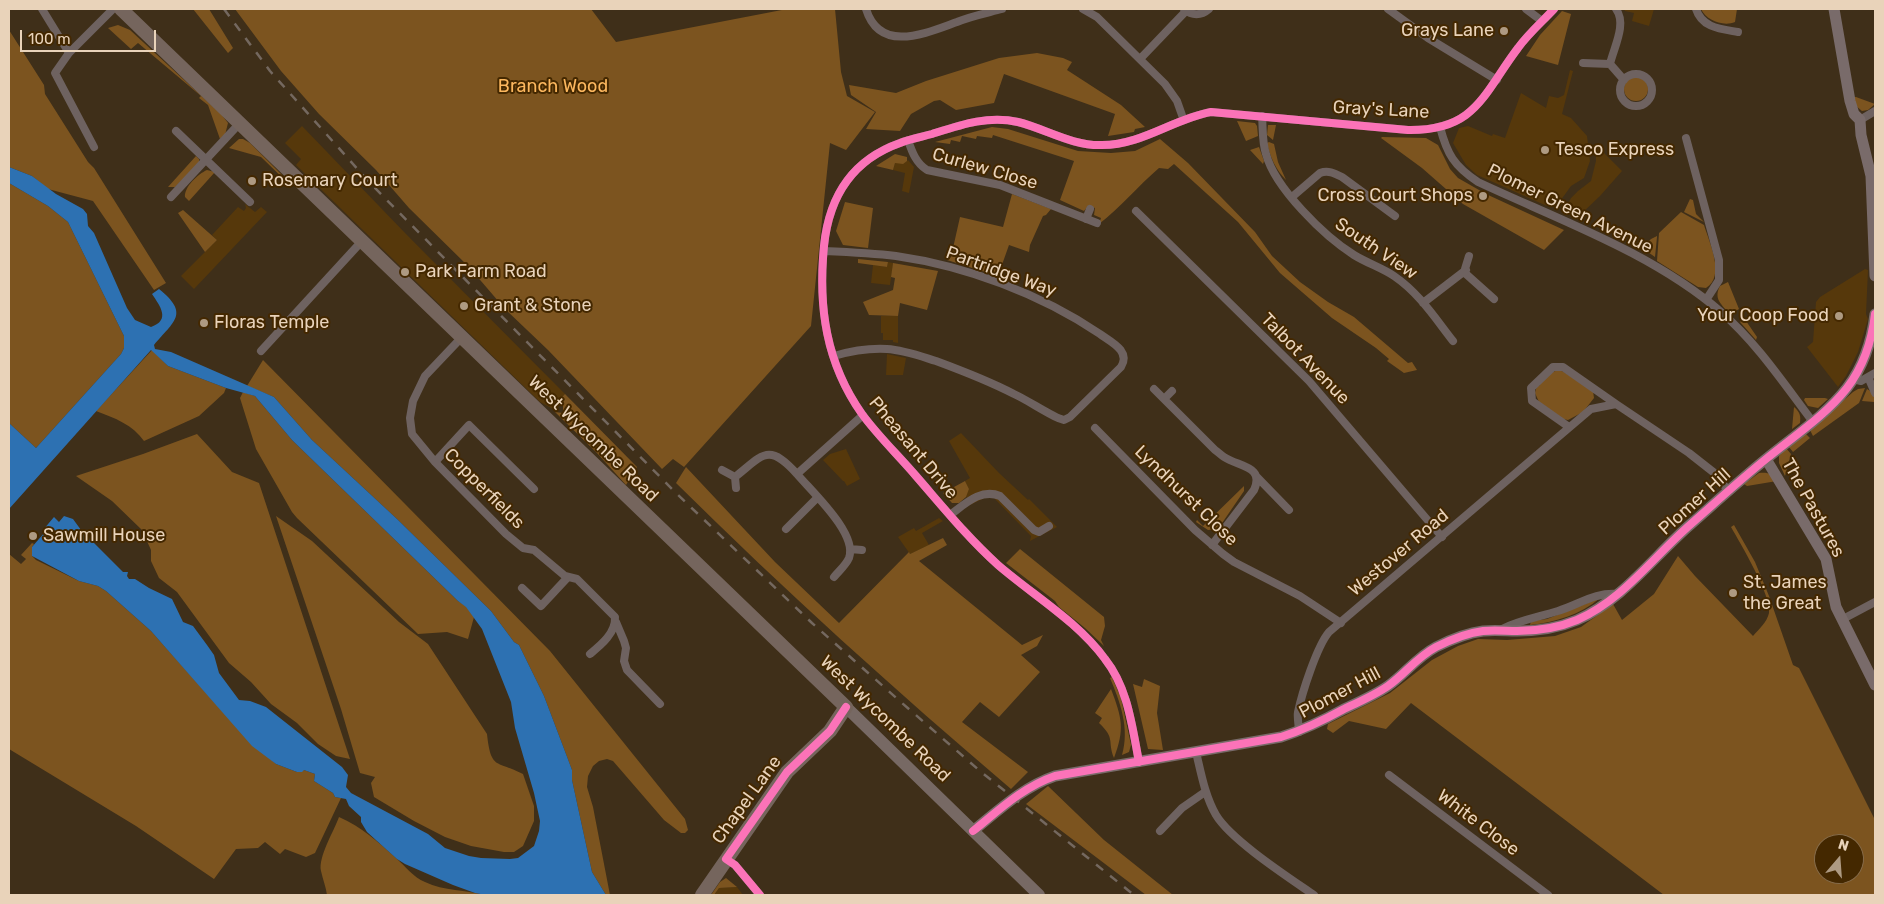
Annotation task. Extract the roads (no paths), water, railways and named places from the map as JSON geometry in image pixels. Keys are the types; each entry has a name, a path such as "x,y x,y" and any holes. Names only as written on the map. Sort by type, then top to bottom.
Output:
{"highway":[{"name":"West Wycombe Road","path":"121,9 846,707"},
{"name":"Chapel Lane","path":"702,895 786,772 830,731 846,707"}],"main road":[{"name":"West Wycombe Road","path":"846,707 1039,895"}],"street":[{"path":"42,9 69,53"},
{"path":"94,147 55,73 69,53 113,9"},
{"path":"866,9 870,20 877,27 893,36 903,37 930,32 972,13 1002,9"},
{"path":"1083,9 1097,17 1172,93 1183,118"},
{"path":"1140,59 1185,10 1198,14 1209,9"},
{"path":"1388,9 1428,38 1497,80"},
{"path":"1526,9 1542,21"},
{"name":"Gray's Lane","path":"1183,118 1211,112 1408,130 1440,127 1462,119 1469,114 1486,96 1518,48 1554,9"},
{"path":"1610,64 1621,27 1621,20 1616,9"},
{"path":"1696,9 1700,18 1706,24 1738,32"},
{"path":"1834,9 1850,101 1854,114 1860,120 1861,136 1871,182 1875,276"},
{"path":"1583,63 1610,64 1624,80"},
{"path":"1638,74 1648,79 1652,91 1647,103 1631,106 1623,100 1620,92 1624,80 1628,76 1638,74"},
{"path":"1860,120 1875,111"},
{"name":"South View","path":"1262,116 1265,153 1272,169 1307,216 1325,234 1353,254 1394,276 1415,293 1453,341"},
{"name":"Pheasant Drive","path":"1139,762 1122,688 1106,659 1083,634 999,565 968,536 863,415 849,392 834,356 823,313 822,280 827,220 832,207 848,179 874,155 908,140 973,122 995,120 1018,122 1056,136 1089,145 1107,145 1138,139 1183,118"},
{"path":"171,197 239,124"},
{"name":"Plomer Green Avenue","path":"1440,127 1449,154 1456,165 1471,177 1631,253 1677,280 1706,300 1733,323 1753,344 1813,422"},
{"path":"176,131 250,202"},
{"path":"1686,138 1719,260 1718,280 1706,300"},
{"name":"Curlew Close","path":"908,140 916,160 920,166 927,170 1000,185 1097,223"},
{"path":"1292,197 1314,177 1325,171 1342,177 1395,216"},
{"path":"1373,212 1378,204"},
{"path":"1086,219 1090,208"},
{"name":"Talbot Avenue","path":"1136,211 1309,381 1442,537"},
{"path":"261,351 362,241"},
{"name":"Partridge Way","path":"824,251 888,255 918,260 941,265 1004,285 1066,312 1122,350 1124,362 1070,417 1064,420 962,370 907,352 889,349 870,349 851,351 834,356"},
{"path":"1469,256 1466,270 1470,277 1494,299"},
{"name":"South View","path":"1423,303 1466,270"},
{"name":"Plomer Hill","path":"973,831 1023,790 1038,782 1055,776 1282,737 1299,732 1389,685 1417,660 1434,648 1462,636 1482,631 1538,630 1557,627 1577,620 1598,609 1618,594 1689,526 1766,459 1813,422 1838,398 1873,345 1875,314"},
{"name":"Copperfields","path":"462,338 425,376 413,400 410,418 412,434 435,462 506,534 524,548 534,550 568,577 577,579 615,617 626,648 624,662 627,670 660,704"},
{"path":"1569,427 1532,401 1531,388 1553,367 1563,367 1689,453 1716,475 1728,492"},
{"path":"1853,378 1861,381 1871,375 1875,393"},
{"path":"1154,389 1224,458 1253,471 1289,510"},
{"path":"1164,399 1172,391"},
{"name":"Westover Road","path":"1299,732 1298,714 1323,639 1340,622 1569,427 1592,409 1616,404"},
{"path":"797,474 863,415"},
{"path":"435,462 470,425 534,489"},
{"name":"Lyndhurst Close","path":"1095,428 1212,545 1234,562 1306,599 1340,622"},
{"path":"735,477 756,459 764,455 780,458 797,474 846,533 850,549 849,558 834,577"},
{"name":"The Pastures","path":"1766,459 1826,559 1836,607 1875,684"},
{"path":"722,470 735,477"},
{"path":"1212,545 1254,490 1257,483 1256,476"},
{"path":"735,477 736,488"},
{"path":"950,515 972,500 986,493 993,493 1000,496 1034,530 1039,532 1049,526"},
{"path":"786,529 817,498"},
{"path":"850,549 862,550"},
{"path":"522,588 542,606 568,577"},
{"path":"1843,619 1875,602"},
{"path":"590,654 604,642 616,622"},
{"path":"1196,752 1206,792 1216,816 1233,834 1314,895"},
{"name":"White Close","path":"1389,775 1548,895"},
{"path":"1160,831 1182,808 1206,792"},
{"path":"726,859 735,865 760,895"}],"water":[{"path":"9,167 32,176 56,194 83,209 87,214 88,226 94,233 127,308 135,320 151,327 157,324 161,321 162,312 152,294 159,289 169,298 174,305 176,317 154,345 155,349 171,352 274,397 312,440 397,519 491,611 514,642 519,645 544,696 572,770 572,780 592,872 606,895 486,895 453,885 405,864 367,832 361,822 361,817 349,806 346,799 335,797 333,793 314,781 315,774 304,770 297,772 276,764 252,746 151,631 106,591 98,586 79,581 32,556 32,547 45,532 43,530 54,517 59,522 64,516 73,519 81,530 123,572 128,572 127,576 129,579 135,579 172,599 183,622 193,626 214,655 219,673 239,700 250,701 266,707 342,767 348,775 346,787 351,793 428,834 445,848 469,856 481,858 518,858 534,846 540,821 534,793 515,728 511,702 482,629 466,607 292,440 255,396 226,388 168,366 151,350 9,509 9,423 36,448 121,354 124,348 124,336 68,222 48,206 9,183"}],"railway":[{"path":"224,9 270,71 370,183 675,492 812,623 902,703 980,771 1134,895"}],"place":[{"name":"Grays Lane","path":"1504,31"},
{"name":"Tesco Express","path":"1545,150"},
{"name":"Rosemary Court","path":"252,181"},
{"name":"Cross Court Shops","path":"1483,196"},
{"name":"Park Farm Road","path":"405,272"},
{"name":"Grant & Stone","path":"464,306"},
{"name":"Your Coop Food","path":"1839,316"},
{"name":"Floras Temple","path":"204,323"},
{"name":"Sawmill House","path":"33,536"},
{"name":"St. James the Great","path":"1733,593"}],"park label":[{"name":"Branch Wood","path":"553,87"}]}
